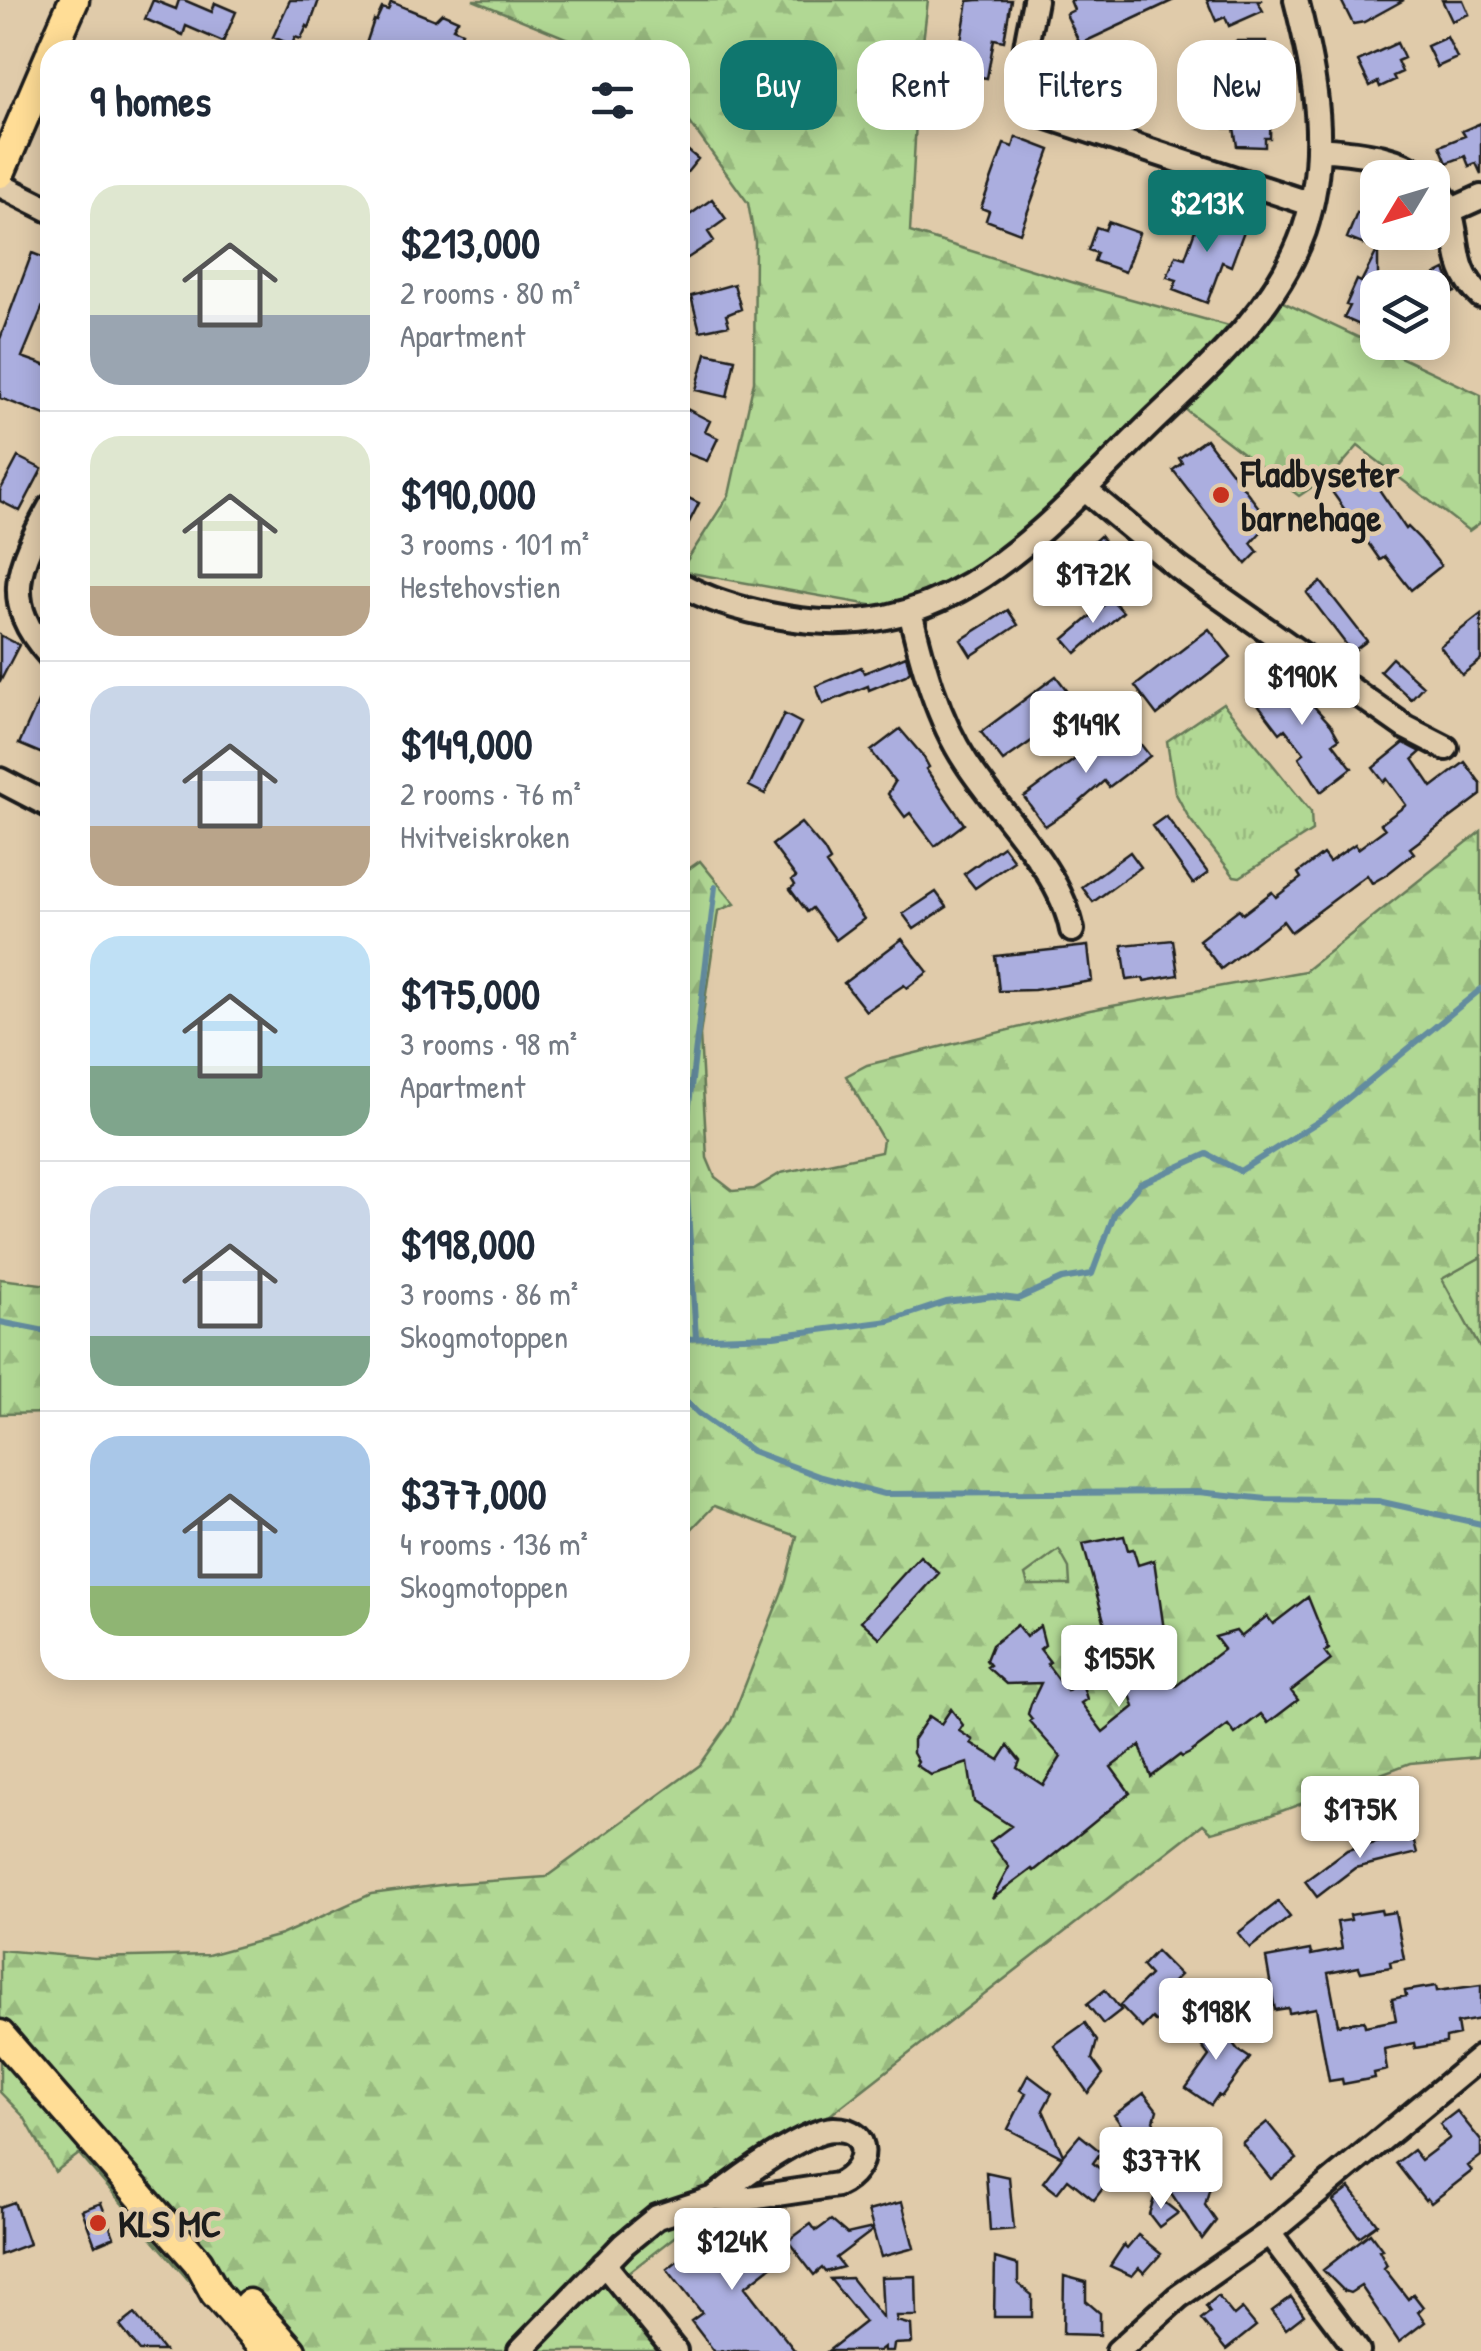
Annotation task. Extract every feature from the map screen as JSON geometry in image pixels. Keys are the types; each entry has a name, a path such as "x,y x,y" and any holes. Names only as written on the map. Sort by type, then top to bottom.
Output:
{"main road":[{"path":"57,40 74,0"},
{"path":"0,174 40,79"},
{"path":"0,2035 198,2262 215,2294 266,2351"},
{"path":"198,2262 226,2280 292,2351"}],"street":[{"path":"1036,0 1024,75 1030,105 1042,115 1311,204"},
{"path":"690,589 724,605 808,622 863,621 910,611 973,585 1003,564 1084,489 1263,307 1291,262 1311,204 1320,149 1315,82 1296,0"},
{"path":"1320,149 1391,160"},
{"path":"0,185 40,205"},
{"path":"1452,210 1481,197"},
{"path":"1450,207 1460,266 1470,286 1481,296"},
{"path":"1084,489 1203,585 1404,727 1446,748"},
{"path":"40,527 21,566 17,601 26,625 40,643"},
{"path":"910,611 947,729 993,802 1059,889 1072,930"},
{"path":"0,780 40,801"},
{"path":"1118,2351 1178,2297 1268,2232 1481,2057"},
{"path":"520,2351 604,2264 657,2217 714,2198 760,2162 824,2131 848,2132 859,2140 864,2156 861,2168 851,2179 837,2185 736,2200 714,2198"},
{"path":"1268,2232 1358,2351"},
{"path":"604,2264 675,2351"}],"green space":[{"path":"473,0 928,0 923,40 857,40 857,130 916,130 910,232 1240,329 1264,293 1360,338 1360,360 1407,360 1481,395 1481,522 1469,531 1358,446 1337,470 1299,496 1177,403 1027,546 887,608 690,573 690,555 729,495 754,381 755,242 748,203 690,123 690,40 571,40"},
{"path":"1223,703 1311,812 1312,831 1240,877 1234,876 1189,818 1175,792 1167,741"},
{"path":"1481,831 1481,1257 1442,1279 1481,1350 1481,1741 1477,1757 1410,1763 1271,1815 1212,1832 1203,1824 628,2273 683,2351 250,2351 79,2154 55,2172 24,2117 0,2092 0,1950 94,1958 208,1955 281,1935 371,1894 546,1877 700,1765 731,1721 786,1581 797,1536 714,1506 690,1531 690,868 700,861 735,904 718,911 700,1035 707,1158 715,1177 733,1191 754,1189 781,1173 881,1152 883,1140 846,1076 867,1065 1090,1010 1305,971"},
{"path":"1481,1257 1481,1350 1441,1279"},
{"path":"0,1279 40,1284 40,1413 0,1414"},
{"path":"1059,1550 1069,1568 1070,1585 1028,1585 1025,1575"}],"building":[{"path":"153,0 176,9 179,0 184,0 212,12 215,3 236,12 224,40 186,26 183,35 145,19"},
{"path":"290,0 319,0 301,39 273,37"},
{"path":"1011,0 1004,41 994,39 987,78 984,40 961,40 968,1"},
{"path":"1070,0 1174,0 1089,40 1078,40 1066,14 1074,10"},
{"path":"1207,0 1262,0 1258,2 1263,11 1229,26 1225,17 1216,21"},
{"path":"1341,0 1404,0 1353,24"},
{"path":"1442,0 1463,0 1469,14 1452,21"},
{"path":"391,2 435,20 442,13 458,20 453,28 462,32 458,40 367,40 382,8 388,10"},
{"path":"1447,37 1457,58 1437,67 1427,46"},
{"path":"1397,43 1404,58 1397,61 1402,72 1380,87 1378,82 1370,86 1358,61"},
{"path":"1481,123 1481,174 1476,163 1469,166 1465,156 1446,160 1440,146 1465,136 1462,131"},
{"path":"1234,130 1270,130 1265,147 1237,146"},
{"path":"1016,137 1050,150 1020,233 986,220 989,211 981,208 1004,144 1013,147"},
{"path":"690,152 698,159 690,169"},
{"path":"712,199 726,219 708,232 714,241 690,257 690,215"},
{"path":"1213,210 1247,223 1231,266 1222,262 1207,303 1173,290 1177,280 1167,277 1176,255 1185,258 1200,216 1209,219"},
{"path":"1357,213 1360,214 1360,243 1347,238"},
{"path":"1108,222 1139,233 1125,272 1094,261 1097,253 1088,250 1096,227 1105,230"},
{"path":"1377,250 1378,250 1378,270 1367,270"},
{"path":"32,253 40,256 40,313 22,357 40,363 40,413 0,398 0,339"},
{"path":"1357,280 1360,282 1360,325 1344,318"},
{"path":"734,284 741,309 726,315 729,325 700,331 691,296"},
{"path":"706,353 735,359 727,397 696,390"},
{"path":"690,411 710,421 705,432 718,438 707,461 690,455"},
{"path":"1206,439 1270,522 1251,543 1258,552 1246,564 1173,470 1182,463 1179,458"},
{"path":"18,457 40,468 20,511 0,501 0,491"},
{"path":"1361,471 1441,566 1411,590 1385,557 1380,560 1333,493"},
{"path":"690,499 699,503 690,521"},
{"path":"1100,536 1112,551 1100,561 1088,547"},
{"path":"1321,582 1367,641 1352,652 1307,593"},
{"path":"1111,599 1123,612 1076,653 1064,639"},
{"path":"1008,610 1018,625 971,656 961,640"},
{"path":"1481,614 1481,660 1462,675 1440,646"},
{"path":"1209,629 1231,657 1157,715 1135,686"},
{"path":"0,635 19,645 0,682"},
{"path":"906,656 910,671 906,675 823,704 816,686 861,667 864,673"},
{"path":"1392,658 1423,686 1411,699 1380,671"},
{"path":"1276,668 1331,725 1339,739 1333,743 1352,768 1321,792 1299,757 1304,753 1285,729 1280,733 1248,691"},
{"path":"1056,676 1078,705 1003,761 981,732"},
{"path":"38,702 40,753 19,744"},
{"path":"784,714 801,723 765,794 749,786"},
{"path":"1127,727 1150,756 1109,787 1104,781 1045,826 1024,797 1090,748 1093,753"},
{"path":"900,729 923,756 929,767 926,769 964,824 935,846 910,813 905,817 888,794 895,782 871,751"},
{"path":"1404,743 1421,752 1413,759 1432,787 1465,762 1481,784 1481,795 1410,848 1414,853 1386,875 1372,883 1367,875 1291,932 1283,921 1221,969 1199,940 1239,909 1243,914 1272,892 1276,897 1323,854 1329,862 1355,844 1358,849 1385,829 1381,824 1406,805 1387,779 1384,782 1373,768"},
{"path":"1166,816 1208,873 1193,884 1152,826"},
{"path":"801,823 824,850 830,861 826,864 864,919 836,940 812,908 807,912 790,889 796,877 772,845"},
{"path":"1003,846 1014,861 975,888 964,874"},
{"path":"1130,852 1141,867 1093,902 1082,887"},
{"path":"936,892 947,907 914,929 903,914"},
{"path":"902,939 928,972 866,1011 844,983"},
{"path":"1173,940 1178,975 1127,980 1122,945"},
{"path":"1088,946 1092,981 999,991 995,956"},
{"path":"1124,1536 1138,1565 1154,1560 1166,1644 1163,1645 1176,1686 1224,1649 1215,1637 1236,1631 1241,1637 1267,1616 1273,1624 1308,1597 1331,1660 1291,1691 1298,1700 1268,1723 1261,1714 1235,1734 1228,1725 1151,1777 1140,1745 1111,1767 1130,1793 1034,1871 992,1899 1009,1867 990,1842 1011,1826 974,1802 968,1763 931,1775 916,1765 913,1740 929,1716 941,1724 951,1709 963,1725 959,1731 973,1740 971,1743 999,1760 1008,1746 1020,1761 1017,1768 1043,1785 1061,1757 1029,1721 1031,1704 1041,1683 1006,1684 987,1667 992,1645 1017,1625 1026,1637 1040,1626 1045,1645 1040,1649 1050,1662 1047,1664 1067,1691 1081,1680 1087,1699 1081,1703 1103,1732 1134,1707 1124,1675 1121,1676 1083,1544"},
{"path":"920,1556 939,1573 880,1638 861,1621"},
{"path":"1412,1834 1417,1853 1355,1868 1317,1897 1305,1881 1347,1850"},
{"path":"1278,1902 1290,1917 1250,1948 1238,1933"},
{"path":"1381,1910 1382,1914 1395,1912 1404,1959 1390,1962 1391,1967 1361,1972 1359,1967 1328,1973 1338,2025 1364,2021 1365,2026 1396,2020 1392,1999 1406,1996 1405,1991 1436,1986 1437,1991 1481,1985 1481,2019 1457,2023 1459,2035 1446,2038 1446,2043 1415,2048 1414,2043 1384,2049 1387,2070 1374,2073 1375,2078 1343,2084 1342,2079 1329,2081 1316,2008 1289,2013 1288,2008 1275,2010 1266,1958 1342,1949 1337,1922 1351,1920 1350,1915"},
{"path":"1156,1951 1180,1975 1168,1987 1175,1994 1166,2004 1170,2008 1156,2022 1152,2018 1142,2028 1120,2005 1150,1975 1142,1966"},
{"path":"1105,1990 1121,2010 1103,2024 1087,2004"},
{"path":"1214,2018 1238,2050 1250,2058 1211,2105 1186,2088 1209,2056 1193,2035"},
{"path":"1085,2023 1097,2041 1092,2059 1103,2074 1088,2093 1054,2045"},
{"path":"1028,2075 1052,2093 1043,2110 1063,2155 1080,2135 1101,2152 1093,2163 1111,2178 1094,2200 1068,2179 1057,2193 1043,2182 1062,2157 1008,2129 1026,2093 1020,2090"},
{"path":"1144,2093 1157,2110 1152,2128 1163,2143 1148,2162 1114,2115"},
{"path":"1457,2111 1481,2141 1481,2156 1468,2166 1472,2171 1431,2203 1396,2163 1413,2150 1421,2160 1450,2138 1440,2124"},
{"path":"1267,2122 1297,2159 1271,2179 1242,2143"},
{"path":"1198,2170 1210,2187 1205,2205 1216,2221 1202,2239 1169,2190"},
{"path":"986,2172 1009,2177 1014,2229 990,2231"},
{"path":"1350,2188 1377,2224 1359,2237 1333,2201"},
{"path":"1155,2195 1178,2213 1159,2227 1149,2214"},
{"path":"14,2202 29,2244 0,2255 0,2207"},
{"path":"902,2202 914,2248 881,2257 873,2230 836,2258 843,2267 825,2272 822,2268 814,2275 788,2241 811,2224 816,2231 831,2220 847,2234 873,2228 868,2211"},
{"name":"KLS MC","path":"101,2203 114,2237 95,2245 82,2210"},
{"path":"767,2228 790,2252 745,2287 795,2351 714,2351 691,2321 702,2313 667,2269 704,2240 720,2254 748,2232 753,2239"},
{"path":"1370,2233 1382,2249 1379,2250 1387,2265 1384,2268 1408,2299 1413,2294 1423,2307 1418,2312 1425,2322 1399,2342 1361,2286 1350,2293 1344,2291 1323,2270"},
{"path":"1138,2235 1161,2254 1144,2273 1139,2268 1132,2276 1110,2266 1124,2245 1127,2248"},
{"path":"995,2258 1018,2265 1018,2284 1032,2295 1032,2317 994,2317"},
{"path":"916,2276 917,2316 897,2316 897,2321 911,2325 912,2343 894,2344 893,2351 884,2351 884,2347 879,2351 828,2351 865,2322 830,2279 851,2278 883,2318 881,2277"},
{"path":"1064,2276 1086,2282 1086,2301 1100,2313 1100,2335 1063,2334"},
{"path":"1218,2296 1234,2316 1242,2309 1256,2326 1226,2350 1201,2319 1210,2312 1206,2306"},
{"path":"1291,2297 1304,2315 1286,2329 1272,2311"},
{"path":"135,2314 164,2351 140,2351 120,2326"}],"waterway":[{"path":"690,1097 715,887"},
{"path":"690,1339 774,1336 889,1321 946,1302 993,1296 1018,1299 1062,1279 1092,1274 1115,1212 1140,1184 1207,1154 1240,1171 1324,1118 1481,989"},
{"path":"690,1242 696,1338"},
{"path":"0,1322 40,1330"},
{"path":"690,1405 752,1451 821,1477 884,1494 1198,1492 1267,1499 1378,1501 1481,1524"}],"place":[{"name":"Fladbyseter barnehage","path":"1221,495"},
{"name":"KLS MC","path":"98,2223"}]}
